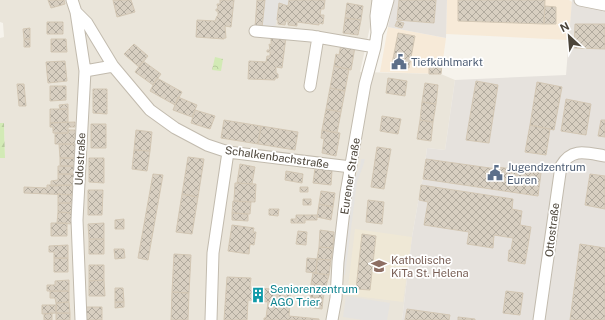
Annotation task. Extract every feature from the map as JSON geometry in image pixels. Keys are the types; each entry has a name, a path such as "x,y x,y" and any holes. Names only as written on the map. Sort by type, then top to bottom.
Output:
{"street":[{"name":"Udostraße","path":"72,0 76,12 84,71 77,220 81,320"},
{"name":"Eurener Straße","path":"332,320 336,298 338,262 345,201 365,84 375,47 378,0"},
{"name":"Eurener Straße","path":"377,32 381,25 388,0"},
{"path":"580,0 605,5"},
{"name":"Schalkenbachstraße","path":"76,12 87,23 113,66 140,98 156,114 175,128 207,145 228,152 351,167"},
{"path":"255,31 318,37 375,47"},
{"path":"310,86 318,37"},
{"path":"84,71 113,66"},
{"path":"211,320 213,252 228,152"},
{"name":"Ottostraße","path":"539,320 561,166 565,159 572,154 582,152 605,156"}],"shaded area":[{"path":"0,0 376,0 360,72 441,74 455,80 445,150 427,148 423,179 412,237 402,320 0,320 0,158 5,157 4,123 0,123 0,38 4,37 3,23 0,22"},
{"path":"257,0 289,0 288,6 279,3 275,29 255,27"},
{"path":"394,0 447,0 446,38 388,27"},
{"path":"447,0 569,0 572,2 569,40 446,34"},
{"path":"572,0 605,0 605,320 402,320 412,237 423,179 427,148 445,150 455,80 566,75"},
{"path":"388,27 446,38 441,74 380,72"},
{"path":"361,159 365,159 357,182 345,275 341,275 353,183 360,166"},
{"name":"Katholische KiTa St. Helena","path":"355,229 412,237 403,302 347,295"},
{"path":"346,296 390,303 387,320 363,320 343,317"}],"green space":[{"path":"215,57 223,59 221,71 212,70"},
{"path":"0,123 4,123 5,158 0,158"}],"building":[{"path":"48,0 64,0 65,4 51,8"},
{"path":"113,0 131,0 135,12 117,17"},
{"path":"220,0 234,0 231,27 225,26 226,38 196,37 197,20 215,21 218,16 218,11 216,11 216,9 218,9 217,4 220,4"},
{"path":"257,0 265,0 262,28 255,27"},
{"path":"289,0 325,0 324,9 321,9 320,15 324,15 323,24 319,23 319,25 297,22 297,26 288,25 288,21 286,21 285,25 278,24 279,3 288,6"},
{"path":"399,0 436,0 434,23 397,20"},
{"path":"458,0 545,0 544,24 458,21"},
{"path":"347,3 363,6 361,20 345,18"},
{"path":"545,6 556,7 556,24 544,24"},
{"path":"345,18 361,20 358,35 343,33"},
{"path":"397,21 404,23 402,28 395,26"},
{"path":"47,22 63,22 63,34 47,34"},
{"path":"575,24 605,24 605,49 574,48"},
{"path":"30,28 30,39 24,39 23,29"},
{"name":"Tiefkühlmarkt","path":"398,33 415,36 409,68 392,64"},
{"path":"271,37 286,37 282,68 276,67 278,78 275,78 275,80 248,79 249,61 266,62 267,56 270,56 270,52 267,52 267,50 270,50 269,44 271,45"},
{"path":"24,39 30,39 30,47 24,47"},
{"path":"51,39 66,39 67,52 51,52"},
{"path":"134,44 148,56 139,67 124,54"},
{"path":"341,44 355,47 351,70 334,66 336,54 339,55"},
{"path":"65,61 67,81 48,83 46,62"},
{"path":"143,61 161,74 153,85 135,72"},
{"path":"429,64 442,65 441,74 429,74"},
{"path":"334,66 349,69 345,91 330,88"},
{"path":"157,78 182,92 175,105 150,91"},
{"path":"388,78 407,81 405,96 386,93"},
{"path":"476,81 498,85 489,143 466,140"},
{"path":"537,82 562,87 554,130 530,125"},
{"path":"425,83 438,85 436,104 422,102"},
{"path":"17,84 24,84 26,106 19,106"},
{"path":"50,86 66,86 66,100 50,101"},
{"path":"330,88 345,91 341,112 326,109"},
{"path":"93,89 107,89 107,114 93,113"},
{"path":"178,97 197,105 192,117 173,110"},
{"path":"566,99 591,104 586,135 561,131"},
{"path":"422,102 436,104 433,122 420,120"},
{"path":"68,104 68,109 60,109 59,105"},
{"path":"50,109 68,109 68,122 50,123"},
{"path":"326,109 341,112 337,133 322,130"},
{"path":"195,110 215,116 210,129 191,123"},
{"path":"382,116 401,119 398,134 380,131"},
{"path":"224,120 261,126 258,144 221,138"},
{"path":"420,120 433,122 431,141 417,139"},
{"path":"601,120 605,120 605,137 598,136"},
{"path":"75,122 75,127 68,127 68,133 53,133 53,127 50,127 50,123"},
{"path":"91,124 106,124 106,148 91,148"},
{"path":"530,125 550,129 546,155 525,152"},
{"path":"261,126 298,132 295,150 258,144"},
{"path":"68,130 75,130 75,144 55,144 55,133 68,133"},
{"path":"136,130 152,132 150,151 134,150"},
{"path":"322,130 340,133 336,156 322,153 324,139 321,138"},
{"path":"59,144 75,144 75,158 60,158"},
{"path":"377,147 391,149 384,189 371,187"},
{"path":"134,150 150,151 147,171 132,169"},
{"path":"188,157 204,159 198,197 182,194"},
{"path":"60,158 75,158 75,166 60,166"},
{"path":"89,158 104,158 104,183 89,182"},
{"path":"426,159 497,169 497,167 541,173 538,196 423,179"},
{"path":"240,164 255,167 252,184 237,183"},
{"path":"58,166 75,166 75,174 58,174"},
{"path":"315,168 332,171 331,185 313,183"},
{"path":"286,171 303,174 302,183 285,180"},
{"path":"58,174 74,174 74,185 51,186 51,181 58,180"},
{"path":"153,174 163,175 148,260 138,258"},
{"path":"590,174 605,176 605,209 585,205"},
{"path":"235,183 256,184 255,202 234,201"},
{"path":"47,185 74,185 74,195 24,193 24,187 47,188"},
{"path":"421,185 513,199 512,209 522,211 520,225 531,227 525,264 508,261 509,250 511,250 513,238 494,235 493,248 467,244 469,232 424,225 428,202 419,200"},
{"path":"300,187 308,187 308,192 300,192"},
{"path":"88,190 103,190 102,215 88,215"},
{"path":"321,191 335,193 333,207 319,204"},
{"path":"58,194 74,195 73,203 58,203"},
{"path":"182,194 198,197 192,234 176,232"},
{"path":"303,199 311,199 311,205 303,205"},
{"path":"368,200 384,202 382,224 366,222"},
{"path":"233,201 251,202 250,214 232,213"},
{"path":"58,203 73,203 72,213 58,212"},
{"path":"319,204 333,207 331,220 317,217"},
{"path":"269,209 279,209 278,216 269,215"},
{"path":"58,212 72,213 72,224 57,223"},
{"path":"232,213 248,214 248,221 232,220"},
{"path":"296,215 317,215 317,220 305,220 305,223 291,223 291,219 296,219"},
{"path":"124,219 124,229 115,229 115,220"},
{"path":"51,223 67,223 67,236 51,236"},
{"path":"104,223 104,239 89,239 88,224"},
{"path":"232,225 254,228 253,232 256,232 254,245 250,244 249,254 228,251"},
{"path":"320,230 334,232 333,248 319,247"},
{"path":"298,231 307,232 306,245 296,244"},
{"path":"362,234 376,236 370,290 356,289"},
{"path":"89,239 104,239 104,254 89,254"},
{"path":"580,244 605,248 605,320 570,320"},
{"path":"68,245 68,258 54,258 54,252 49,252 49,246"},
{"path":"319,247 333,248 331,260 317,259"},
{"path":"114,249 124,249 125,258 115,259"},
{"path":"174,254 191,255 189,293 172,292"},
{"path":"54,258 68,258 68,272 54,272"},
{"path":"307,258 317,259 316,273 306,272"},
{"path":"317,259 331,260 329,275 316,273"},
{"path":"89,265 104,265 104,280 89,281"},
{"path":"313,273 329,275 326,286 311,284"},
{"name":"Seniorenzentrum AGO Trier","path":"227,277 251,278 250,287 291,291 289,316 319,320 264,320 264,318 266,318 268,302 248,300 247,320 224,320"},
{"path":"69,280 69,291 47,291 47,285 55,285 55,281"},
{"path":"104,280 105,296 89,296 89,281"},
{"path":"311,284 326,286 323,299 310,297"},
{"path":"115,288 123,288 124,302 115,302"},
{"path":"50,291 69,291 69,302 56,303 55,298 50,298"},
{"path":"506,291 523,293 520,315 503,313"},
{"path":"172,292 189,293 188,320 171,320"},
{"path":"310,297 323,299 322,309 308,307"},
{"path":"69,302 70,313 56,313 56,303"},
{"path":"115,302 124,302 124,307 115,308"},
{"path":"42,305 56,305 56,313 42,314"},
{"path":"86,307 102,307 102,320 86,320"},
{"path":"407,309 450,315 449,320 405,320"},
{"path":"52,313 52,320 44,320 44,314"},
{"path":"56,313 70,313 70,320 56,320"},
{"path":"458,317 475,319 475,320 458,320"}],"place":[{"name":"Tiefkühlmarkt","path":"399,62"},
{"name":"Jugendzentrum Euren","path":"495,173"},
{"name":"Katholische KiTa St. Helena","path":"379,266"},
{"name":"Seniorenzentrum AGO Trier","path":"258,295"}]}
